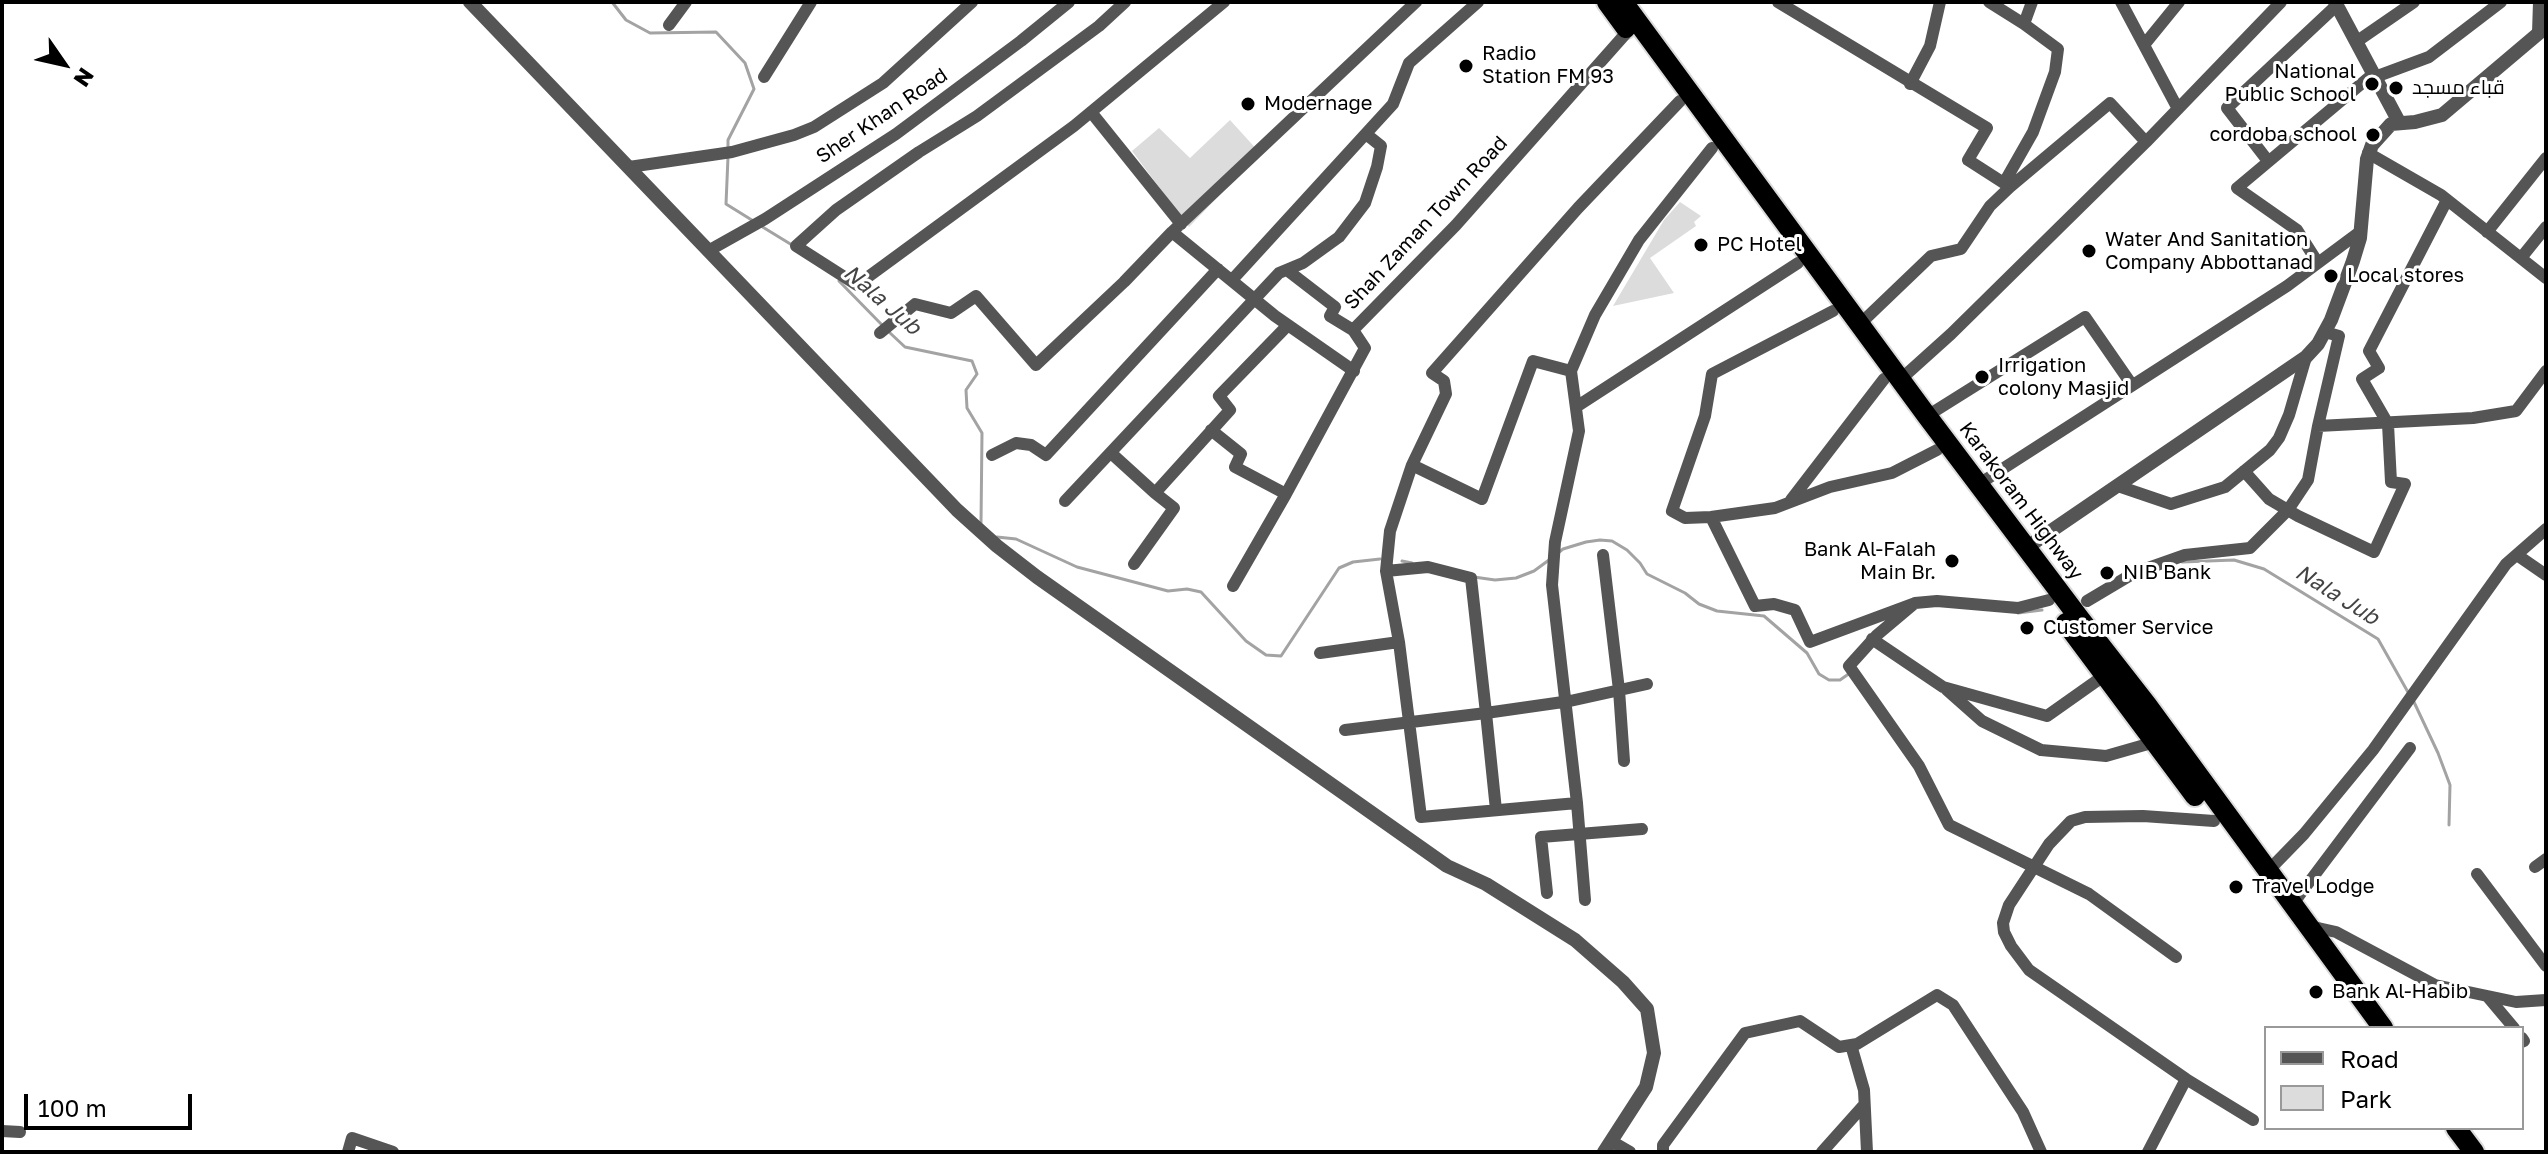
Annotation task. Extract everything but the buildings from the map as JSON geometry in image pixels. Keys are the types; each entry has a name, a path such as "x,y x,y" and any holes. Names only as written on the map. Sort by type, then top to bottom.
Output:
{"highway":[{"name":"Karakoram Highway","path":"1607,2 1833,311 1927,416 1979,484 2066,607 2105,675 2155,742 2267,872 2382,1026"},
{"name":"Karakoram Highway","path":"1623,2 1860,324 1937,450 2147,705 2202,794 2214,821 2365,1026"},
{"path":"2441,1130 2457,1152"},
{"path":"2458,1130 2474,1152"}],"street":[{"path":"470,2 957,510 997,546 1049,586 1447,866 1486,884 1575,940 1623,982 1647,1009 1654,1053 1646,1087 1608,1146 1630,1152"},
{"path":"669,25 686,2"},
{"path":"764,77 811,2"},
{"name":"Sher Khan Road","path":"629,167 726,152 814,127 883,83 972,2"},
{"name":"Sher Khan Road","path":"708,251 765,219 896,134 1069,2"},
{"path":"1125,2 1099,26 977,116 836,210 796,246 857,285 1091,112 1224,2"},
{"path":"880,333 915,304 951,313 976,296 1036,365 1416,2"},
{"path":"1232,280 1393,104 1409,63 1478,2"},
{"path":"1778,2 1987,128 1968,160 2007,185"},
{"path":"1910,84 1930,46 1940,2"},
{"path":"1989,2 2058,49 2055,72 2033,132 2007,185"},
{"path":"2024,24 2032,2"},
{"path":"2121,2 2178,109"},
{"path":"2144,45 2179,2"},
{"path":"1790,503 1892,379 1951,334 2146,142 2281,2"},
{"path":"2356,42 2414,2"},
{"path":"2318,263 2297,230 2237,188 2374,75 2429,57 2501,2"},
{"path":"2026,548 2306,357 2325,332 2341,298 2361,231 2368,153 2385,128 2399,122 2415,122 2442,115 2542,30 2539,2"},
{"path":"2268,161 2227,108 2336,4 2399,122"},
{"name":"Shah Zaman Town Road","path":"1233,586 1365,348 1353,330 1456,225 1628,31"},
{"path":"1577,803 1421,817 1399,642 1386,571 1390,531 1412,465 1446,394 1444,381 1432,373 1578,208 1680,101"},
{"path":"1860,324 1931,256 1961,249 2007,185 2110,103 2146,142"},
{"path":"1091,112 1176,228 1256,300 1354,371"},
{"path":"1065,501 1279,273 1303,263 1339,237 1365,203 1377,167 1381,146 1366,134"},
{"path":"1585,900 1552,585 1554,547 1579,431 1571,371 1595,315 1639,240 1712,148"},
{"path":"2368,153 2447,200 2545,274"},
{"path":"2487,232 2546,158"},
{"path":"2244,471 2269,499 2374,552 2405,484 2391,482 2388,424 2362,379 2379,368 2369,351 2447,200"},
{"path":"2521,258 2546,227"},
{"path":"1979,484 2318,263 2361,231"},
{"path":"1576,407 1798,263"},
{"path":"992,455 1016,443 1031,445 1046,455 1218,269"},
{"path":"1287,270 1335,307 1330,316 1353,330"},
{"path":"1833,311 1712,374 1705,416 1672,511 1685,518 1775,508 1830,487 1892,473 1937,450"},
{"path":"1927,416 2085,317 2132,385"},
{"path":"1155,493 1230,410 1219,396 1288,325"},
{"path":"1711,517 1755,606 1774,604 1795,610 1810,642 1915,603 1937,601 2018,608 2066,607 2134,573 2185,555 2250,548 2288,510 2308,480 2339,336 2325,332"},
{"path":"2118,486 2171,504 2225,487 2270,450 2279,438 2306,357"},
{"path":"1412,465 1482,499 1533,361 1571,371"},
{"path":"2318,426 2473,418 2516,411 2546,371"},
{"path":"1211,430 1241,454 1235,467 1286,494"},
{"path":"1111,453 1174,508 1134,564"},
{"path":"2267,872 2304,834 2373,750 2506,564 2546,529"},
{"path":"1603,555 1624,761"},
{"path":"2517,555 2546,575"},
{"path":"1386,571 1428,567 1471,578 1496,810"},
{"path":"1915,603 1872,639 1849,666 1919,766 1949,825 2089,894 2176,957"},
{"path":"1872,639 1943,687 1982,721 2041,750 2106,756 2155,742"},
{"path":"1320,653 1399,642"},
{"path":"1943,687 2047,716 2105,675"},
{"path":"1345,730 1565,702 1647,684"},
{"path":"2292,905 2410,748"},
{"path":"2214,821 2143,816 2085,817 2071,821 2049,844 2009,905 2003,923 2004,932 2029,970 2186,1079 2253,1120"},
{"path":"1547,893 1541,837 1642,829"},
{"path":"2477,874 2546,966"},
{"path":"2307,926 2336,932 2435,985 2516,1002 2546,1000"},
{"path":"1663,1152 1663,1145 1745,1033 1800,1021 1839,1047 1857,1044 1937,995 1953,1005 1961,1017 2023,1112 2041,1152"},
{"path":"2487,996 2512,1026"},
{"path":"1851,1045 1864,1090 1867,1152"},
{"path":"2148,1152 2186,1079"},
{"path":"1822,1152 1864,1105"},
{"path":"2,1131 20,1132"},
{"path":"348,1152 352,1138 393,1152"}],"green space":[{"path":"1230,120 1260,153 1189,227 1132,151 1159,128 1190,158"},
{"path":"1680,202 1701,216 1694,222 1696,226 1650,258 1674,293 1613,306 1664,220"}],"waterway":[{"name":"Nala Jub","path":"612,2 626,20 650,33 716,32 745,63 754,89 728,140 728,149"},
{"name":"Nala Jub","path":"728,157 726,204 755,222"},
{"name":"Nala Jub","path":"761,226 792,245"},
{"name":"Nala Jub","path":"839,281 884,327"},
{"name":"Nala Jub","path":"889,332 905,347 972,361 977,374 966,390 967,408 982,433 981,523"},
{"name":"Nala Jub","path":"997,537 1016,539 1077,567 1168,591 1187,589 1201,592 1246,641 1266,655 1281,656 1339,568 1353,562 1380,559"},
{"name":"Nala Jub","path":"1558,553 1586,542 1612,541 1627,550 1647,574 1685,593 1699,604 1717,611 1764,616 1807,653 1819,674 1829,680 1840,680 1850,673"},
{"name":"Nala Jub","path":"1474,577 1495,580 1516,578 1534,571 1549,560"},
{"name":"Nala Jub","path":"2182,562 2234,560 2264,569 2378,639 2409,694"},
{"name":"Nala Jub","path":"1402,561 1412,563"},
{"name":"Nala Jub","path":"2018,613 2042,610"},
{"name":"Nala Jub","path":"2413,700 2450,785 2449,825"}],"place":[{"name":"Radio Station FM 93","path":"1466,66"},
{"name":"National Public School","path":"2372,84"},
{"name":"قباء مسجد","path":"2396,88"},
{"name":"Modernage","path":"1248,104"},
{"name":"cordoba school","path":"2373,135"},
{"name":"PC Hotel","path":"1701,245"},
{"name":"Water And Sanitation Company Abbottanad","path":"2089,251"},
{"name":"Local stores","path":"2331,276"},
{"name":"Irrigation colony Masjid","path":"1982,377"},
{"name":"Bank Al-Falah Main Br.","path":"1952,561"},
{"name":"NIB Bank","path":"2107,573"},
{"name":"Customer Service","path":"2027,628"},
{"name":"Travel Lodge","path":"2236,887"},
{"name":"Bank Al-Habib","path":"2316,992"}]}
